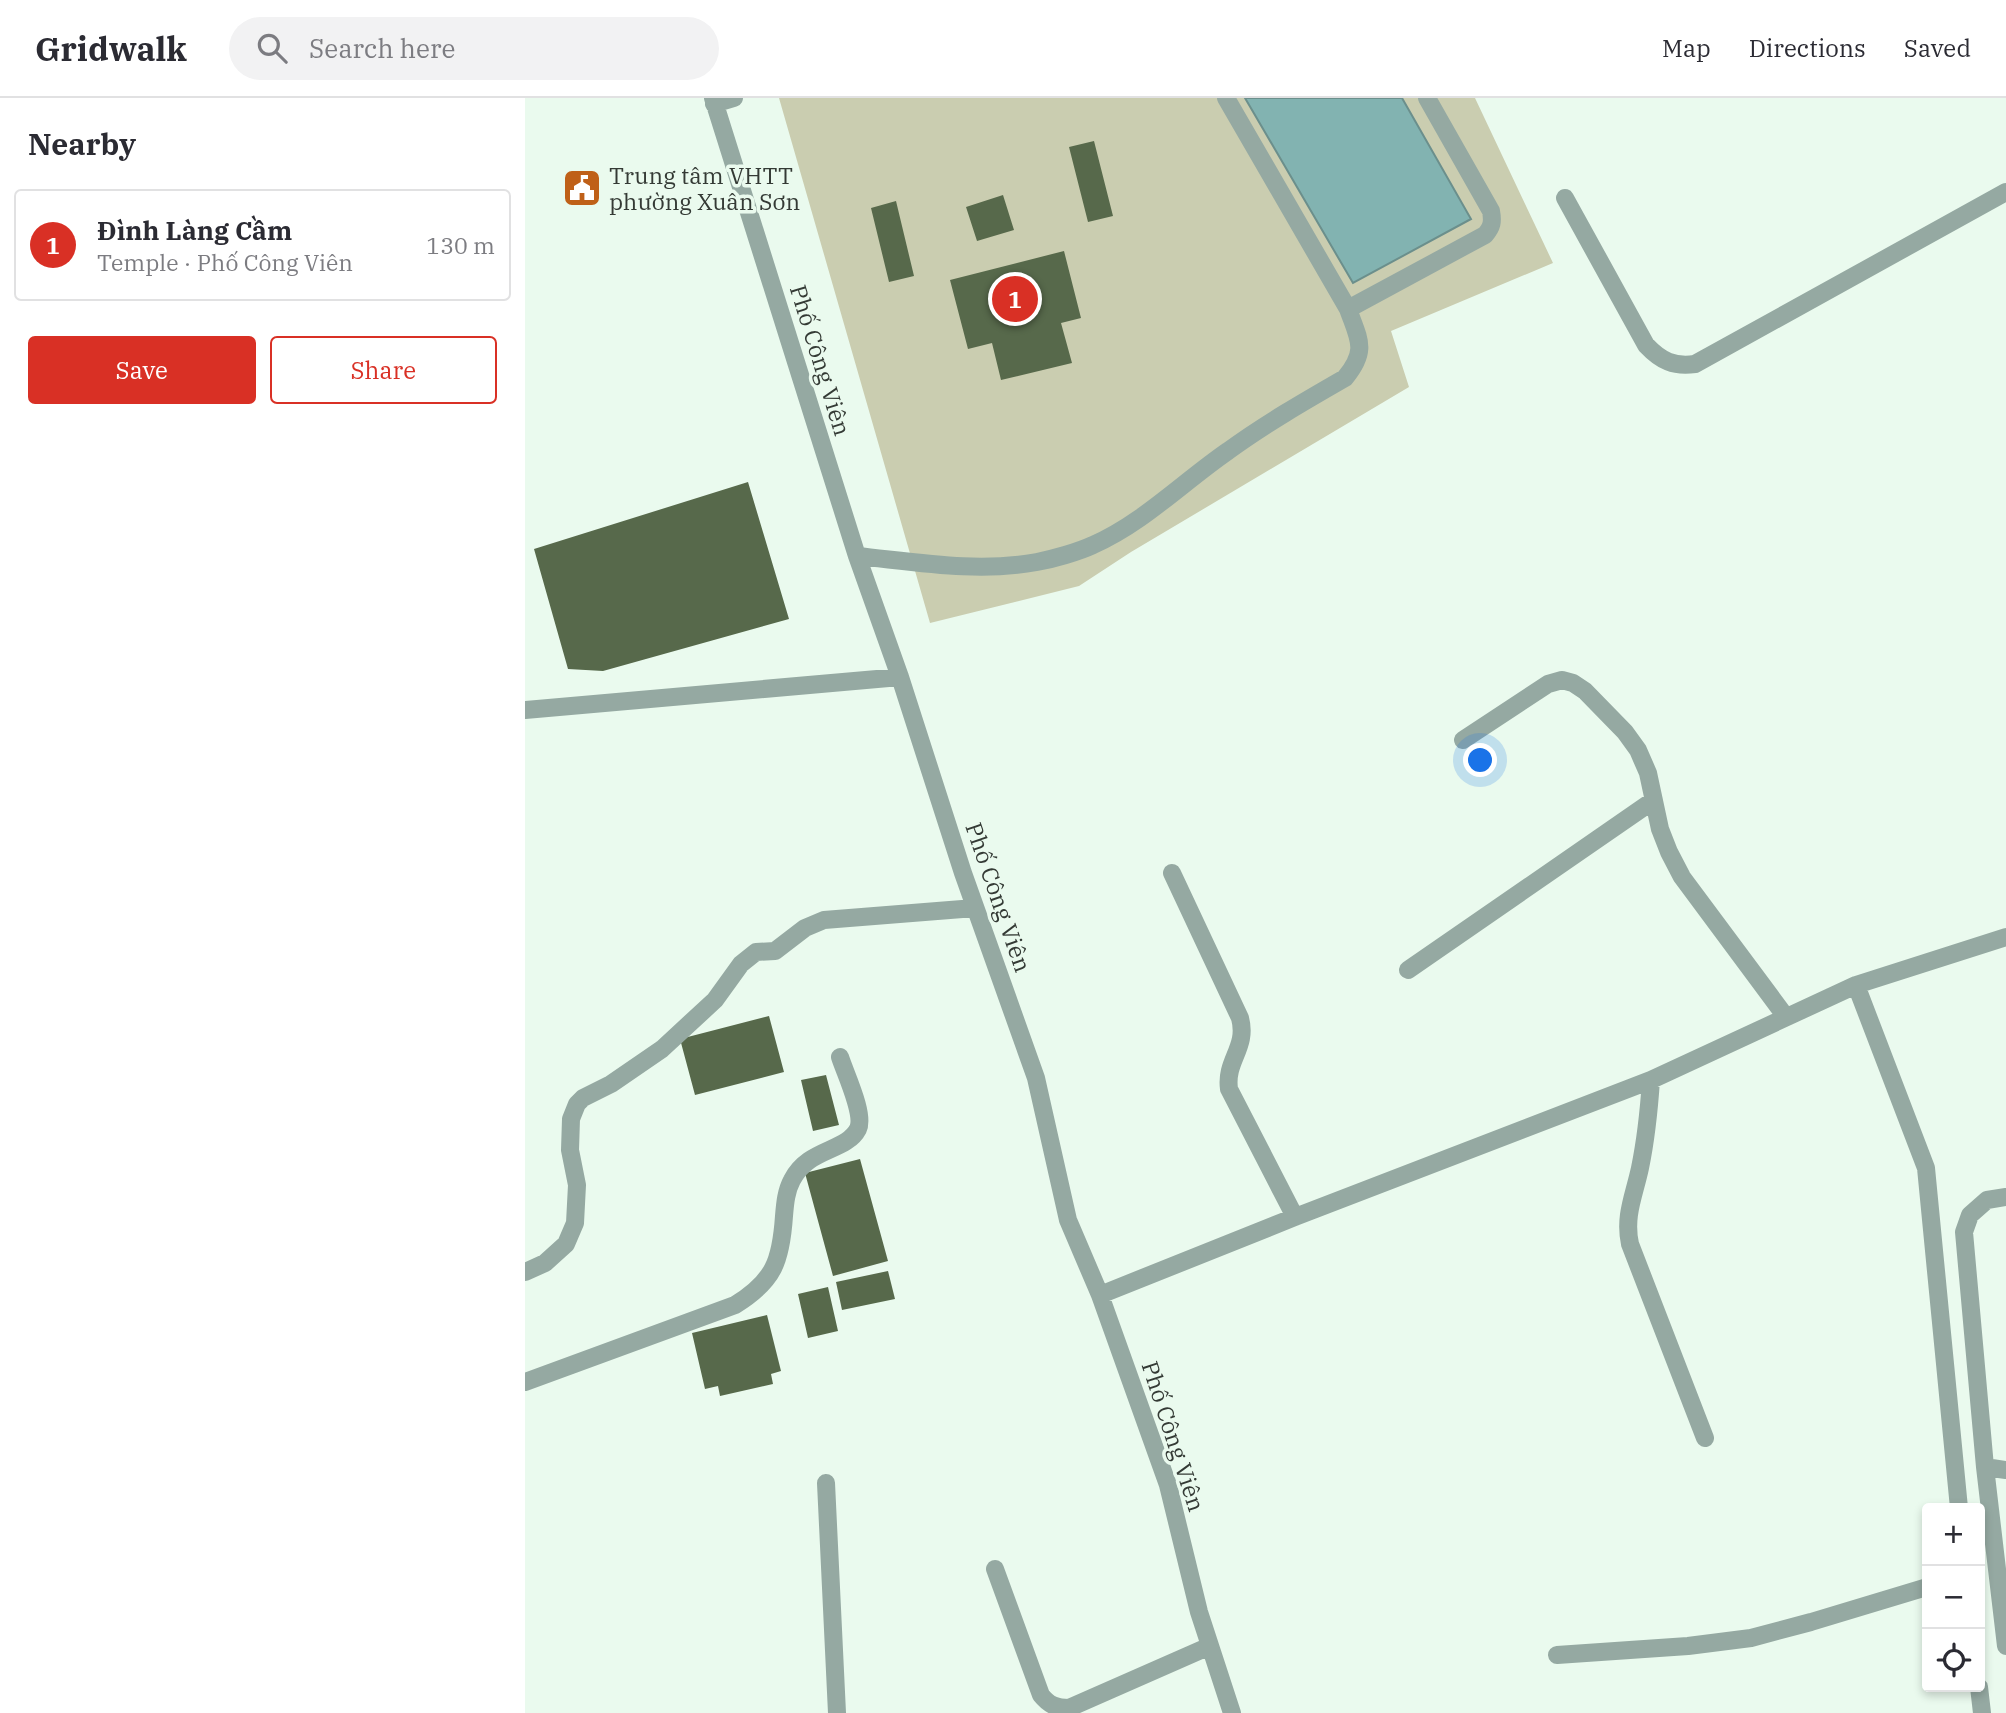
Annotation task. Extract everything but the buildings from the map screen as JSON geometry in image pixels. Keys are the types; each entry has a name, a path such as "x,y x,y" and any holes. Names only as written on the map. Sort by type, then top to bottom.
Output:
{"street":[{"path":"714,101 734,98"},
{"path":"857,556 951,565 996,566 1037,562 1092,546 1128,526 1227,451 1345,378 1354,367 1359,356 1359,341 1348,309 1226,98"},
{"path":"1348,309 1485,235 1493,221 1491,211 1427,98"},
{"name":"Phố Công Viên","path":"714,101 857,556 900,677 975,908 1037,1078 1068,1220 1100,1295 1168,1485 1199,1612 1232,1713"},
{"path":"1565,198 1646,345 1657,356 1670,363 1682,365 1695,364 2006,192"},
{"path":"525,710 900,677"},
{"path":"1463,740 1548,684 1562,680 1573,682 1585,691 1625,732 1638,750 1649,773 1664,840 1682,877 1787,1017"},
{"path":"1408,970 1654,800"},
{"path":"1172,873 1240,1018 1242,1042 1229,1071 1229,1088 1295,1217"},
{"path":"525,1272 545,1263 566,1244 575,1223 577,1185 570,1139 571,1119 577,1104 662,1049 715,1000 741,964 756,952 775,951 805,928 824,920 975,908"},
{"path":"1100,1295 1651,1080 1856,985 2006,937"},
{"path":"1856,985 1926,1168 1959,1503"},
{"path":"525,1382 735,1305 765,1282 778,1261 790,1182 798,1169 810,1158 842,1143 858,1128 860,1116 840,1057"},
{"path":"1651,1080 1648,1126 1627,1229 1630,1244 1705,1438"},
{"path":"2006,1197 1987,1200 1971,1214 1964,1231 1985,1467 2006,1646"},
{"path":"1985,1467 2006,1470"},
{"path":"826,1483 837,1713"},
{"path":"995,1569 1041,1695 1057,1708 1069,1708 1210,1646"},
{"path":"1557,1655 1688,1646 1751,1637 1922,1589"},
{"path":"1980,1692 1982,1713"}],"green space":[{"path":"779,98 1475,98 1553,263 1391,331 1409,387 1131,552 1079,586 930,623"}],"water":[{"path":"1245,98 1402,98 1471,219 1353,283"}],"place":[{"name":"Trung tâm VHTT phường Xuân Sơn","path":"582,188"},
{"name":"Đình Làng Cầm","path":"1015,299"}]}
